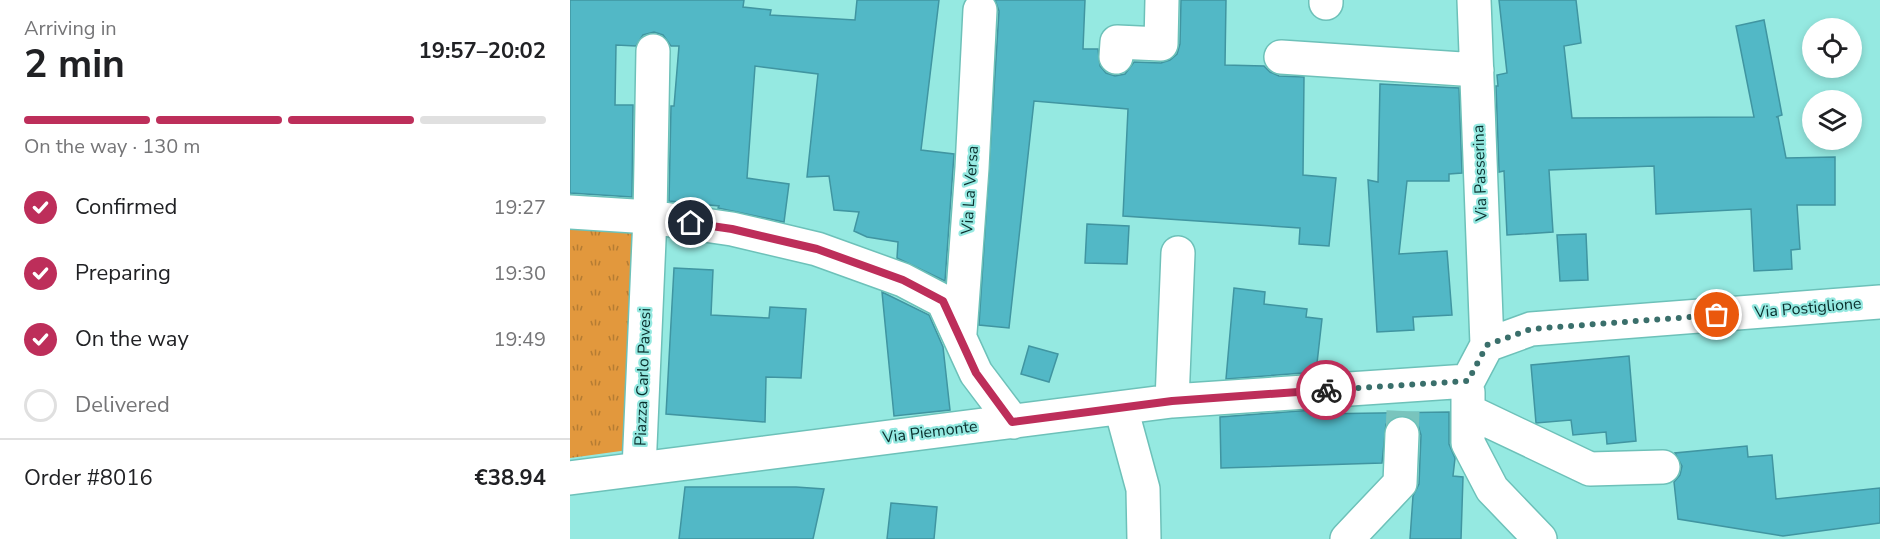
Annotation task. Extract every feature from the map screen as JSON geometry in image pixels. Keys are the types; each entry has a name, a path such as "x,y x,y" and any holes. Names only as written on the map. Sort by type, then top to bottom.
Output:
{"street":[{"path":"1116,57 1117,42 1161,44 1162,0"},
{"name":"Via Passerina","path":"1474,0 1487,345"},
{"name":"Via La Versa","path":"960,335 980,10"},
{"name":"Piazza Carlo Pavesi","path":"570,478 639,469 650,217 653,51"},
{"path":"1281,57 1477,70"},
{"path":"570,212 650,217 732,229 817,249 903,280 943,301 976,373 1012,422"},
{"path":"1172,401 1179,253"},
{"name":"Via Postiglione","path":"1487,345 1531,329 1880,302"},
{"path":"1487,345 1468,396 1468,443 1492,489 1540,539"},
{"path":"1468,396 1590,469 1663,467"},
{"name":"Via Piemonte","path":"639,469 1172,401 1403,410 1468,396"},
{"path":"1121,408 1143,489 1144,539"},
{"path":"1347,539 1400,483 1403,410"}],"green space":[{"path":"570,226 638,231 628,450 570,458"}],"building":[{"path":"570,0 744,0 743,7 771,10 770,15 855,20 857,0 939,0 921,150 954,154 945,281 897,258 898,242 867,237 854,231 859,212 834,210 829,176 807,177 818,74 755,66 747,178 789,184 784,222 718,208 719,206 669,201 671,106 674,106 679,46 671,46 663,35 654,32 643,35 636,46 616,45 615,105 633,105 632,197 570,193"},
{"path":"995,0 1085,0 1083,49 1098,49 1100,66 1106,73 1115,76 1125,74 1134,62 1161,63 1177,54 1180,44 1181,0 1226,0 1225,65 1264,66 1279,76 1304,77 1303,175 1336,178 1329,246 1299,244 1300,228 1123,216 1128,109 1034,101 1009,328 979,325 999,11"},
{"path":"1499,0 1576,0 1581,43 1564,46 1572,118 1754,117 1736,26 1764,20 1782,115 1776,117 1778,117 1786,158 1835,157 1835,205 1797,205 1800,249 1791,250 1792,269 1754,271 1751,209 1656,214 1654,166 1549,170 1553,232 1507,235 1504,171 1499,172 1496,86 1498,86 1497,75 1507,73"},
{"path":"1380,84 1459,88 1462,173 1449,174 1449,181 1407,181 1399,254 1447,251 1452,315 1413,317 1414,330 1377,332 1368,180 1378,182"},
{"path":"1087,224 1129,226 1127,264 1085,263"},
{"path":"1586,234 1588,280 1560,281 1557,235"},
{"path":"674,268 713,270 711,315 769,318 770,307 806,309 801,378 766,377 765,422 666,414"},
{"path":"1234,288 1265,292 1264,304 1307,309 1306,317 1322,319 1316,372 1226,379"},
{"path":"882,292 929,315 943,347 950,410 894,416"},
{"path":"1029,346 1058,354 1049,382 1021,374"},
{"path":"1629,356 1636,441 1607,444 1606,432 1573,435 1571,420 1536,423 1531,365"},
{"path":"1312,410 1312,414 1449,412 1449,444 1455,458 1453,476 1463,477 1461,539 1410,539 1413,496 1419,484 1421,435 1418,425 1403,415 1393,418 1386,424 1382,463 1221,468 1220,417"},
{"path":"1747,446 1748,457 1772,455 1776,499 1880,488 1880,523 1783,536 1678,519 1674,482 1680,475 1682,466 1675,453"},
{"path":"685,487 824,489 813,539 679,539"},
{"path":"891,503 937,507 934,539 887,539"}],"tunnel":[{"path":"1402,434 1403,411"}],"way so far":[{"path":"1326,390 1468,381 1487,345 1531,329 1717,315"}],"route":[{"path":"691,223 732,229 817,249 903,280 943,301 976,373 1012,422 1172,401 1326,390"}]}
